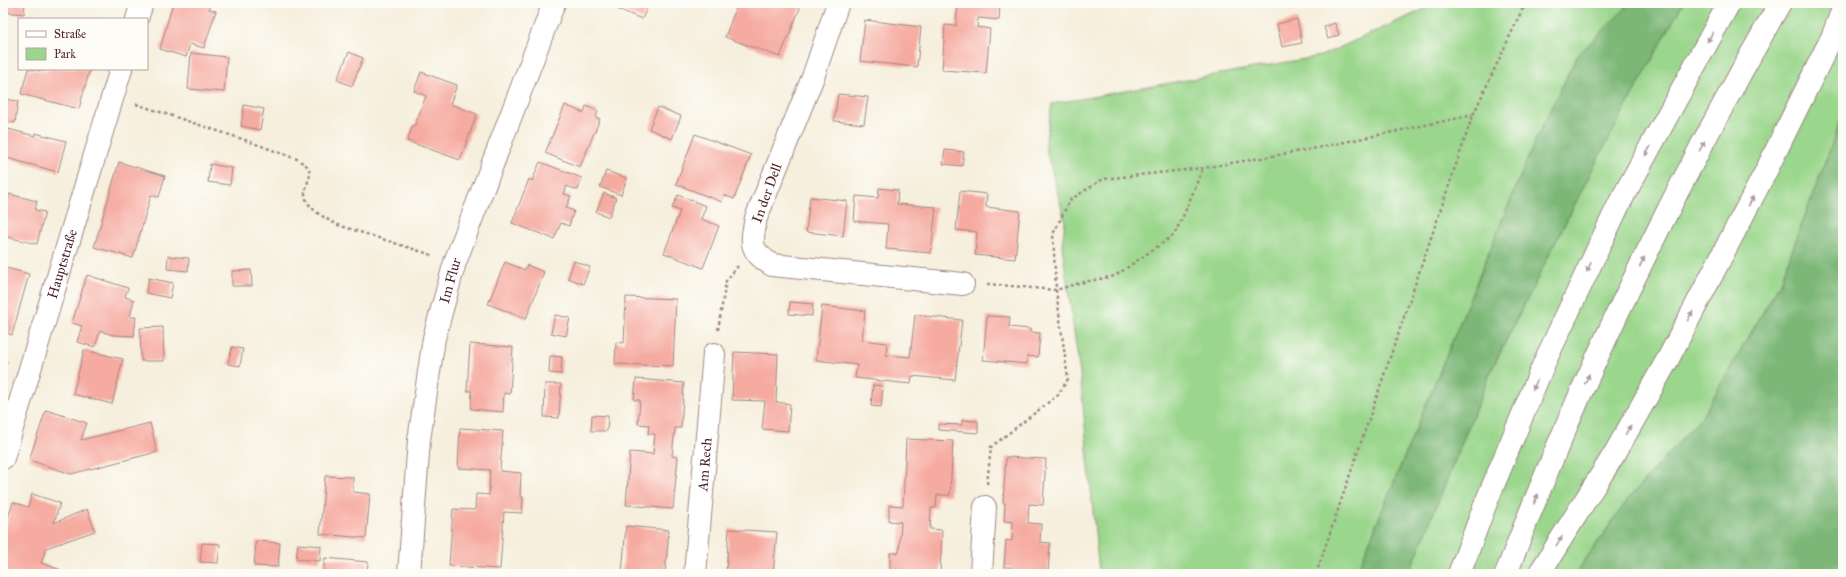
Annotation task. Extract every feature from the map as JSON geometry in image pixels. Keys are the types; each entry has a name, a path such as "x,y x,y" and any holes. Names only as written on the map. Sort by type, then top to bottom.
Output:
{"main road":[{"path":"137,18 142,3"},
{"name":"Im Flur","path":"409,574 419,440 434,338 455,262 554,3"},
{"name":"In der Dell","path":"753,247 753,235 756,218 813,77 838,3"},
{"path":"1459,574 1487,500 1545,361 1616,211 1729,3"},
{"path":"1506,574 1528,516 1585,382 1663,218 1780,3"},
{"path":"1539,574 1615,453 1669,357 1765,173 1833,35 1843,9"},
{"name":"Hauptstraße","path":"3,458 121,70"},
{"path":"753,247 759,257 772,265 963,284"},
{"name":"Am Rech","path":"695,574 714,354"},
{"path":"981,574 985,507"}],"path":[{"path":"1512,3 1523,8"},
{"path":"1316,574 1473,116 1523,8 1536,3"},
{"path":"113,97 245,140 297,159 307,166 310,172 305,194 307,200 324,218 338,225 455,262"},
{"path":"985,507 991,447 1058,395 1068,379 1056,290 1053,234 1070,200 1103,179 1203,168 1307,150 1473,116"},
{"path":"963,284 976,282 1056,290 1079,283 1115,276 1174,235 1186,212 1203,168"},
{"path":"714,354 726,281 753,247"}],"green space":[{"path":"1438,3 1631,3 1577,56 1535,141 1356,574 1099,574 1080,374 1062,246 1065,221 1045,145 1052,104 1321,56"},
{"path":"1631,3 1683,3 1597,160 1491,370 1409,574 1356,574 1535,141 1577,56"},
{"path":"1683,3 1843,3 1843,114 1780,283 1703,415 1629,498 1575,574 1409,574 1491,371 1597,160"},
{"path":"1843,114 1843,574 1575,574 1629,498 1703,415 1780,283"}],"building":[{"path":"3,3 25,3 24,14 3,12"},
{"path":"173,3 211,3 209,9 216,11 204,48 190,44 186,57 160,49"},
{"path":"602,3 649,3 642,19"},
{"path":"738,3 786,3 800,8 780,57 725,37"},
{"path":"958,3 1000,4 999,20 978,18 977,27 990,29 986,73 942,70 945,25 956,26"},
{"path":"1297,19 1302,43 1282,47 1277,24"},
{"path":"865,20 921,27 917,67 860,61"},
{"path":"1335,23 1339,35 1328,39 1324,27"},
{"path":"349,52 363,58 352,86 337,80"},
{"path":"191,53 227,57 224,92 188,89"},
{"path":"28,70 90,70 79,109 21,94"},
{"path":"421,72 457,85 450,104 477,114 460,160 407,141 426,96 414,91"},
{"path":"838,94 868,97 864,124 834,121"},
{"path":"3,99 18,101 15,123 3,121"},
{"path":"244,105 264,109 260,130 241,126"},
{"path":"565,105 584,113 586,106 598,111 596,118 600,119 580,167 545,153"},
{"path":"658,107 681,116 672,139 649,129"},
{"path":"8,129 35,136 35,133 66,141 58,172 3,157 3,149"},
{"path":"695,134 751,155 734,199 724,195 722,202 676,184"},
{"path":"945,150 964,152 962,166 943,164"},
{"path":"119,162 165,176 159,197 151,195 133,258 94,247"},
{"path":"540,162 582,178 578,190 567,186 564,194 571,196 566,208 574,211 569,226 561,223 554,239 512,223 529,179 532,181"},
{"path":"210,164 232,168 230,185 208,182"},
{"path":"606,171 627,178 621,195 600,187"},
{"path":"879,188 898,190 897,204 936,207 931,253 886,249 888,224 854,221 856,196 878,198"},
{"path":"960,191 987,194 986,207 1020,211 1015,259 975,255 977,232 956,230"},
{"path":"604,193 616,198 609,217 596,212"},
{"path":"9,194 37,201 35,210 45,212 37,244 3,236 3,210 5,211"},
{"path":"678,195 706,206 701,219 719,226 703,268 664,253 680,211 672,208"},
{"path":"810,197 847,201 843,236 806,232"},
{"path":"168,256 189,258 188,271 167,269"},
{"path":"574,261 590,267 583,284 568,278"},
{"path":"505,262 525,270 527,265 544,272 526,319 488,304"},
{"path":"3,267 29,274 12,335 3,332"},
{"path":"251,270 252,286 232,286 232,271"},
{"path":"87,275 128,288 125,297 134,300 130,317 136,317 134,336 113,335 100,331 95,347 77,342 82,326 72,323"},
{"path":"149,278 173,283 170,298 146,293"},
{"path":"626,297 676,299 673,366 615,364 616,342 624,343"},
{"path":"790,302 813,304 812,316 789,314"},
{"path":"822,306 865,311 862,340 887,343 886,355 910,357 915,315 962,320 955,380 912,376 911,384 855,378 857,365 816,360"},
{"path":"555,315 570,318 566,336 551,333"},
{"path":"987,316 1010,317 1009,327 1030,329 1030,332 1040,333 1038,357 1027,356 1027,364 983,360"},
{"path":"163,327 164,361 141,361 140,328"},
{"path":"470,344 513,347 510,394 504,393 503,412 471,409 472,391 467,391"},
{"path":"232,347 243,349 240,366 228,364"},
{"path":"84,350 123,359 112,404 73,394"},
{"path":"734,352 778,354 776,402 790,404 788,431 762,429 765,401 732,400"},
{"path":"550,356 562,357 561,374 549,373"},
{"path":"3,360 7,361 3,373"},
{"path":"636,379 684,383 681,428 675,428 672,456 678,457 673,509 626,505 630,452 653,454 655,434 648,434 649,425 638,424 640,400 634,400"},
{"path":"545,384 561,384 559,418 544,417"},
{"path":"873,385 883,386 881,407 871,406"},
{"path":"46,410 87,423 81,440 150,423 157,452 71,474 29,460"},
{"path":"592,415 608,416 607,431 591,431"},
{"path":"962,420 978,421 978,433 938,430 938,424 962,425"},
{"path":"460,428 503,431 500,471 521,473 520,497 523,497 522,513 504,512 500,569 449,566 453,509 475,510 476,494 489,495 490,470 458,468"},
{"path":"906,439 953,441 950,495 937,495 936,508 931,508 930,529 942,530 940,574 890,574 890,553 899,553 901,522 889,521 889,505 903,506"},
{"path":"1006,457 1046,459 1043,505 1029,504 1028,523 1041,524 1040,542 1050,543 1048,574 1010,574 1010,567 1004,567 1006,540 1012,541 1013,522 1004,521 1005,503 1003,503"},
{"path":"325,476 353,477 353,492 370,494 366,538 320,534"},
{"path":"32,494 60,503 54,523 87,509 95,531 46,548 41,563 61,570 59,574 3,574 3,534 13,502 28,507"},
{"path":"626,526 669,530 665,574 622,574"},
{"path":"729,529 777,532 773,574 726,574"},
{"path":"256,541 280,543 278,567 254,566"},
{"path":"202,543 220,544 218,563 200,562"},
{"path":"298,544 321,546 320,561 296,559"},
{"path":"325,558 368,562 367,574 323,574"}]}
